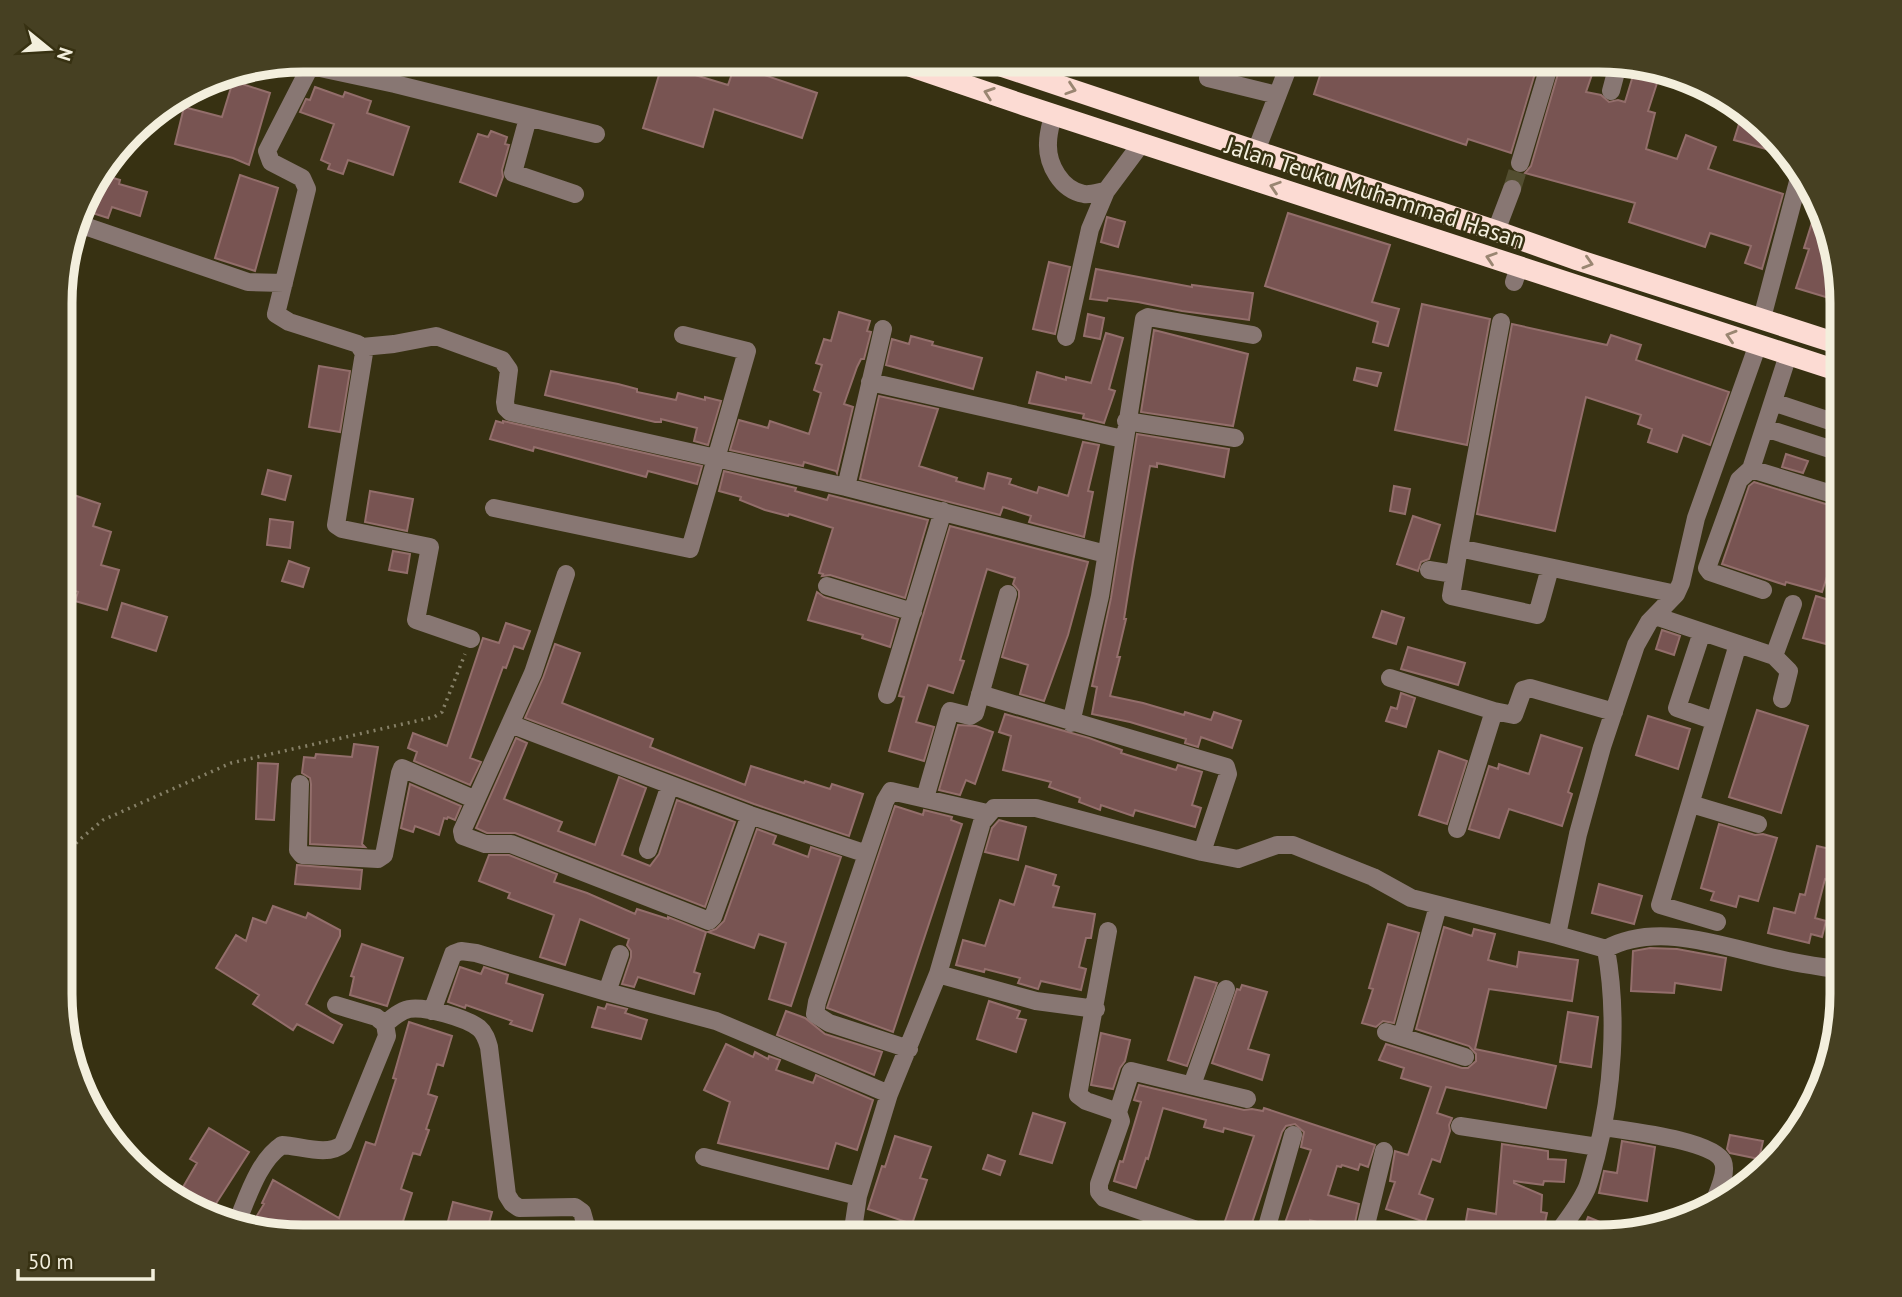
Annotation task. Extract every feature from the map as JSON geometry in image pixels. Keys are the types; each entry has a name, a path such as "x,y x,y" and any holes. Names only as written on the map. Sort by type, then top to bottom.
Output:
{"highway":[{"name":"Jalan Teuku Muhammad Hasan","path":"927,72 1516,275 1660,314 1830,368"},
{"name":"Jalan Teuku Muhammad Hasan","path":"1018,72 1496,230 1578,260 1830,341"},
{"path":"1024,105 1036,78"},
{"path":"1660,314 1668,287"}],"street":[{"path":"307,72 267,151 271,162 302,178 307,189 276,314 289,322 362,347 436,336 502,360 509,370 505,402 510,412 846,487 1106,554"},
{"path":"335,72 395,84 596,134"},
{"path":"1256,151 1287,72"},
{"path":"1520,163 1547,72"},
{"path":"1611,91 1616,72"},
{"path":"1208,78 1278,95"},
{"path":"1053,115 1048,143 1052,164 1060,178 1070,189 1085,195 1106,191"},
{"path":"528,118 513,173 575,194"},
{"path":"1066,337 1090,229 1106,191 1141,144"},
{"path":"1762,318 1797,184"},
{"path":"1496,230 1512,189"},
{"path":"85,225 248,282 284,283"},
{"path":"1072,723 1100,596 1143,321 1145,317 1253,335"},
{"path":"1501,322 1451,594 1537,615 1550,568"},
{"path":"846,487 883,329"},
{"path":"495,508 690,549 747,351 683,335"},
{"path":"1557,935 1578,834 1636,645 1649,622 1676,594 1711,473 1758,344"},
{"path":"362,347 365,357 335,525 342,529 430,547 416,620 471,639"},
{"path":"1763,590 1710,572 1707,568 1739,480 1751,468 1788,355"},
{"path":"870,382 1123,439"},
{"path":"1773,402 1830,421"},
{"path":"1126,421 1235,438"},
{"path":"1765,428 1830,449"},
{"path":"1751,468 1830,493"},
{"path":"887,695 943,511"},
{"path":"1458,548 1676,594"},
{"path":"1429,570 1454,574"},
{"path":"565,575 533,673 476,800 463,836 485,844 511,844 643,894 705,921 713,917 750,815"},
{"path":"827,586 913,612"},
{"path":"925,798 950,711 972,716 1008,594"},
{"path":"1774,656 1793,604"},
{"path":"1655,616 1774,656 1789,671 1782,699"},
{"path":"1702,632 1677,708 1715,721"},
{"path":"1717,922 1660,905 1738,644"},
{"path":"1390,678 1514,715 1523,690 1530,688 1614,712"},
{"path":"980,694 1226,767 1228,774 1202,852"},
{"path":"1457,829 1494,711"},
{"path":"510,724 622,769 867,854"},
{"path":"300,784 298,850 302,855 378,859 384,855 402,768 476,800"},
{"path":"648,850 670,785"},
{"path":"909,1049 830,1023 815,1014 867,854 891,791 987,813"},
{"path":"1691,804 1758,824"},
{"path":"854,1225 858,1196 889,1094 938,974 982,822 994,808 1036,808 1238,859 1277,845 1293,845 1373,877 1411,898 1606,948 1643,937 1700,940 1830,968"},
{"path":"1438,906 1394,1034 1465,1057"},
{"path":"1108,931 1079,1095 1086,1101 1118,1112"},
{"path":"1563,1225 1588,1186 1603,1127 1609,1085 1612,1020 1610,970 1606,948"},
{"path":"432,1011 450,958 461,951 476,953 716,1021 889,1094"},
{"path":"607,992 620,954"},
{"path":"938,974 1037,1001 1096,1009"},
{"path":"1192,1085 1226,989"},
{"path":"240,1216 264,1163 272,1152 282,1145 325,1151 336,1150 343,1144 387,1036 385,1024 376,1017 336,1005"},
{"path":"385,1024 395,1015 410,1009 432,1011 480,1028 487,1038 507,1195 519,1208 575,1207 582,1212 586,1225"},
{"path":"1170,1225 1104,1198 1099,1192 1099,1184 1121,1121 1118,1112 1131,1070 1247,1099"},
{"path":"1461,1126 1598,1147"},
{"path":"1603,1127 1694,1144 1715,1152 1722,1160 1723,1169 1716,1193"},
{"path":"1269,1225 1293,1135"},
{"path":"1366,1225 1384,1151"},
{"path":"704,1157 858,1196"}],"path":[{"path":"72,848 103,820 231,763 434,717 442,712 471,639"}],"building":[{"path":"660,72 685,72 728,85 733,72 756,72 817,93 802,138 714,109 703,147 643,128"},
{"path":"1321,72 1535,72 1511,153 1468,139 1466,145 1314,94"},
{"path":"1558,72 1593,72 1586,92 1601,95 1609,102 1625,102 1633,74 1658,80 1648,111 1655,113 1646,149 1677,159 1686,135 1716,147 1708,169 1783,194 1762,269 1745,263 1751,246 1710,233 1705,247 1629,222 1635,203 1525,173 1531,166"},
{"path":"232,83 270,93 249,165 233,158 175,144 184,107 222,117"},
{"path":"315,87 343,97 345,92 371,101 367,113 409,127 393,175 348,160 343,174 328,169 330,164 321,160 334,124 300,112 306,99 310,100"},
{"path":"1740,119 1773,151 1734,140"},
{"path":"491,131 507,137 505,144 509,145 496,196 460,182 478,134 488,137"},
{"path":"240,175 278,188 255,271 215,258"},
{"path":"109,177 120,180 119,184 147,192 140,216 112,207 108,218 90,212"},
{"path":"1288,213 1390,245 1372,302 1399,309 1388,346 1373,342 1378,322 1265,286"},
{"path":"1107,217 1125,222 1118,247 1101,242"},
{"path":"1814,218 1826,257 1830,298 1796,288 1809,249 1804,248"},
{"path":"1049,262 1070,267 1055,334 1033,329"},
{"path":"1096,269 1192,287 1253,293 1249,320 1108,298 1107,301 1090,299"},
{"path":"1422,304 1490,319 1467,445 1395,430"},
{"path":"839,312 870,321 867,331 871,332 864,359 861,359 857,367 844,404 853,407 837,473 804,462 803,466 730,450 739,420 768,428 770,421 809,434 821,393 814,390 822,365 816,363 824,339 831,341"},
{"path":"1088,314 1104,318 1100,339 1084,336"},
{"path":"1512,324 1607,345 1611,335 1641,345 1636,360 1729,392 1710,445 1683,435 1677,452 1648,442 1652,429 1638,424 1641,415 1586,397 1555,531 1477,514"},
{"path":"1154,330 1248,354 1233,426 1141,412"},
{"path":"1106,333 1123,338 1109,389 1115,391 1104,423 1083,418 1084,414 1029,403 1037,372 1091,383"},
{"path":"911,336 933,342 932,345 982,358 973,389 886,365 892,339 909,344"},
{"path":"319,366 350,371 340,432 309,427"},
{"path":"1357,368 1381,373 1377,386 1354,380"},
{"path":"551,371 618,384 637,389 637,392 676,400 678,393 721,401 708,445 694,441 697,428 661,419 661,422 655,422 545,395"},
{"path":"879,396 938,409 919,466 984,489 988,473 1011,479 1009,484 1037,493 1039,487 1068,496 1083,442 1099,445 1088,491 1093,492 1084,537 1029,522 1031,516 1003,507 1000,515 860,479"},
{"path":"496,421 702,466 697,484 648,471 646,477 534,447 533,451 490,439"},
{"path":"1137,434 1229,449 1224,477 1157,463 1157,467 1150,466 1126,619 1117,657 1120,657 1110,696 1184,715 1185,712 1211,720 1214,712 1241,721 1232,748 1201,737 1198,747 1185,743 1186,739 1092,714 1097,687 1092,686 1111,598"},
{"path":"1786,454 1808,461 1803,473 1782,467"},
{"path":"268,470 291,476 285,500 262,494"},
{"path":"724,471 796,488 795,491 827,500 829,495 928,520 905,598 830,575 822,576 823,574 819,573 833,528 789,514 788,516 765,510 740,500 741,497 719,491"},
{"path":"1754,482 1830,505 1830,567 1822,592 1786,582 1785,585 1722,564 1749,486"},
{"path":"1394,486 1410,489 1405,514 1390,511"},
{"path":"370,491 413,499 407,531 365,522"},
{"path":"72,494 100,504 93,526 111,532 101,565 119,570 107,610 75,601 78,592 72,590"},
{"path":"1413,516 1440,525 1429,559 1421,562 1418,571 1397,564"},
{"path":"270,519 293,522 290,548 267,545"},
{"path":"950,526 1088,562 1068,635 1044,701 1020,694 1028,665 1002,657 1019,597 1019,591 1013,584 1015,578 987,569 960,660 964,661 953,693 928,685 916,722 934,727 924,761 889,751 904,697 899,696"},
{"path":"393,551 410,554 407,573 389,570"},
{"path":"289,561 309,568 303,587 282,581"},
{"path":"817,592 824,597 898,619 890,647 862,638 863,635 808,620"},
{"path":"1816,596 1830,600 1830,634 1826,644 1803,638"},
{"path":"122,603 167,617 156,651 112,637"},
{"path":"1382,611 1404,618 1396,644 1373,637"},
{"path":"506,623 530,631 523,649 514,646 506,668 503,667 470,758 481,762 470,785 414,761 417,752 408,748 413,733 447,746 483,638 499,643"},
{"path":"1662,630 1680,636 1674,655 1656,649"},
{"path":"555,644 580,653 562,703 653,739 650,747 745,785 751,766 804,783 805,781 830,789 832,784 863,794 849,836 754,804 525,718"},
{"path":"1408,647 1465,663 1458,685 1401,669"},
{"path":"1401,693 1415,698 1406,727 1386,721 1391,707 1397,709"},
{"path":"1757,710 1808,726 1781,813 1729,797"},
{"path":"1005,714 1089,738 1122,750 1121,753 1176,770 1178,765 1202,772 1192,805 1201,808 1195,827 1135,810 1133,816 1101,805 1100,810 1079,802 1080,798 1049,787 1051,782 1003,770 1011,736 999,732"},
{"path":"1648,716 1690,729 1678,769 1636,755"},
{"path":"958,725 976,726 993,732 975,784 966,780 960,795 939,790"},
{"path":"1541,735 1582,748 1568,792 1572,794 1562,826 1509,809 1499,838 1469,829 1489,766 1498,769 1499,764 1529,774"},
{"path":"516,738 527,743 504,799 562,822 558,831 595,845 619,777 646,788 622,855 650,866 659,854 677,800 735,822 705,907 515,833 487,833 476,828"},
{"path":"354,744 378,747 362,844 365,847 310,844 311,784 310,778 302,773 304,757 315,758 316,754 352,757"},
{"path":"1439,751 1467,761 1447,824 1419,815"},
{"path":"258,763 278,764 274,820 256,819"},
{"path":"410,784 461,806 455,820 444,818 439,835 415,826 413,832 401,828"},
{"path":"895,806 923,815 924,810 952,817 951,820 962,824 893,1032 827,1008"},
{"path":"999,820 1026,827 1018,860 985,852 992,828"},
{"path":"1719,824 1755,835 1777,838 1758,901 1739,896 1736,907 1711,900 1714,892 1701,888"},
{"path":"757,829 776,836 773,844 808,857 811,847 841,857 791,1006 769,999 786,943 759,934 754,948 708,932 724,921"},
{"path":"1817,846 1830,849 1830,880 1825,879 1815,918 1826,921 1822,937 1811,934 1809,943 1768,933 1774,908 1795,913 1800,894 1805,895"},
{"path":"489,855 509,855 557,874 554,882 635,914 637,909 668,917 706,932 694,972 700,974 694,994 638,977 634,987 622,984 631,957 627,945 629,939 580,919 565,965 540,957 554,915 508,898 510,893 479,881"},
{"path":"297,865 362,870 360,889 295,884"},
{"path":"1026,866 1056,875 1053,885 1059,887 1053,907 1095,914 1091,938 1086,938 1079,967 1086,969 1081,990 1041,981 1038,989 1018,983 1020,978 956,965 963,940 985,946 1000,900 1014,905"},
{"path":"1599,884 1642,896 1634,924 1592,913"},
{"path":"273,906 306,918 308,913 340,930 340,936 306,1004 342,1025 333,1043 297,1024 293,1030 253,1004 259,995 216,968 236,935 246,941 253,918 266,923"},
{"path":"1388,924 1419,933 1394,1023 1383,1021 1376,1027 1362,1023 1373,989 1369,988"},
{"path":"1444,927 1472,936 1474,929 1495,934 1488,960 1517,967 1519,952 1578,960 1572,1001 1489,989 1475,1049 1556,1066 1546,1108 1446,1087 1437,1113 1452,1118 1450,1131 1440,1162 1432,1159 1419,1194 1433,1199 1425,1222 1386,1209 1395,1182 1390,1181 1395,1151 1408,1155 1431,1087 1401,1078 1404,1068 1379,1060 1386,1044 1462,1068 1468,1068 1476,1061 1476,1054 1469,1046 1416,1029"},
{"path":"362,944 403,958 387,1006 350,995 354,977 351,976"},
{"path":"1650,948 1677,949 1726,958 1721,990 1675,983 1674,993 1631,991 1633,951"},
{"path":"460,967 481,974 484,967 508,975 506,983 543,995 532,1031 466,1005 465,1008 448,1002"},
{"path":"1195,977 1217,983 1187,1066 1168,1060"},
{"path":"1242,985 1267,992 1248,1049 1269,1055 1262,1080 1212,1063 1237,989 1240,990"},
{"path":"989,1001 1020,1011 1017,1018 1026,1020 1016,1052 977,1039"},
{"path":"607,1004 627,1009 625,1013 647,1020 641,1039 592,1027 598,1007 605,1009"},
{"path":"786,1011 805,1018 825,1034 882,1052 874,1075 777,1035"},
{"path":"1568,1012 1598,1017 1591,1067 1560,1062"},
{"path":"409,1022 452,1036 443,1066 437,1064 428,1094 437,1097 426,1129 429,1130 420,1155 413,1153 401,1189 412,1193 402,1225 302,1225 255,1219 273,1180 339,1218 366,1142 375,1145 396,1079 393,1078"},
{"path":"1101,1033 1130,1040 1125,1061 1113,1089 1091,1085"},
{"path":"726,1044 753,1057 755,1052 768,1059 769,1056 780,1060 776,1070 813,1083 816,1075 873,1100 857,1150 836,1143 828,1169 718,1143 730,1102 704,1090"},
{"path":"1139,1085 1244,1110 1263,1111 1264,1108 1375,1145 1368,1167 1360,1164 1358,1170 1337,1166 1328,1195 1359,1204 1354,1225 1328,1225 1310,1220 1309,1225 1284,1225 1311,1150 1301,1147 1304,1132 1295,1124 1286,1126 1282,1132 1251,1225 1224,1225 1254,1136 1224,1128 1223,1132 1204,1127 1206,1120 1163,1108 1136,1188 1114,1181 1120,1161 1123,1162 1141,1102 1134,1100"},
{"path":"1033,1113 1065,1123 1052,1163 1020,1154"},
{"path":"209,1128 249,1152 214,1207 181,1190 197,1163 190,1159"},
{"path":"1730,1135 1763,1141 1759,1159 1730,1153 1727,1149"},
{"path":"895,1136 931,1147 920,1178 927,1180 912,1224 868,1209"},
{"path":"1622,1141 1655,1147 1647,1201 1599,1193 1604,1171 1617,1173"},
{"path":"1502,1144 1548,1151 1548,1159 1566,1160 1564,1182 1544,1181 1543,1185 1514,1181 1542,1195 1541,1212 1547,1213 1544,1225 1465,1225 1468,1209 1496,1214"},
{"path":"988,1155 1005,1161 1000,1175 983,1169"},
{"path":"453,1202 492,1212 488,1225 447,1225"},
{"path":"1588,1217 1607,1225 1585,1225"}],"tunnel":[{"path":"1512,189 1520,163"}]}
